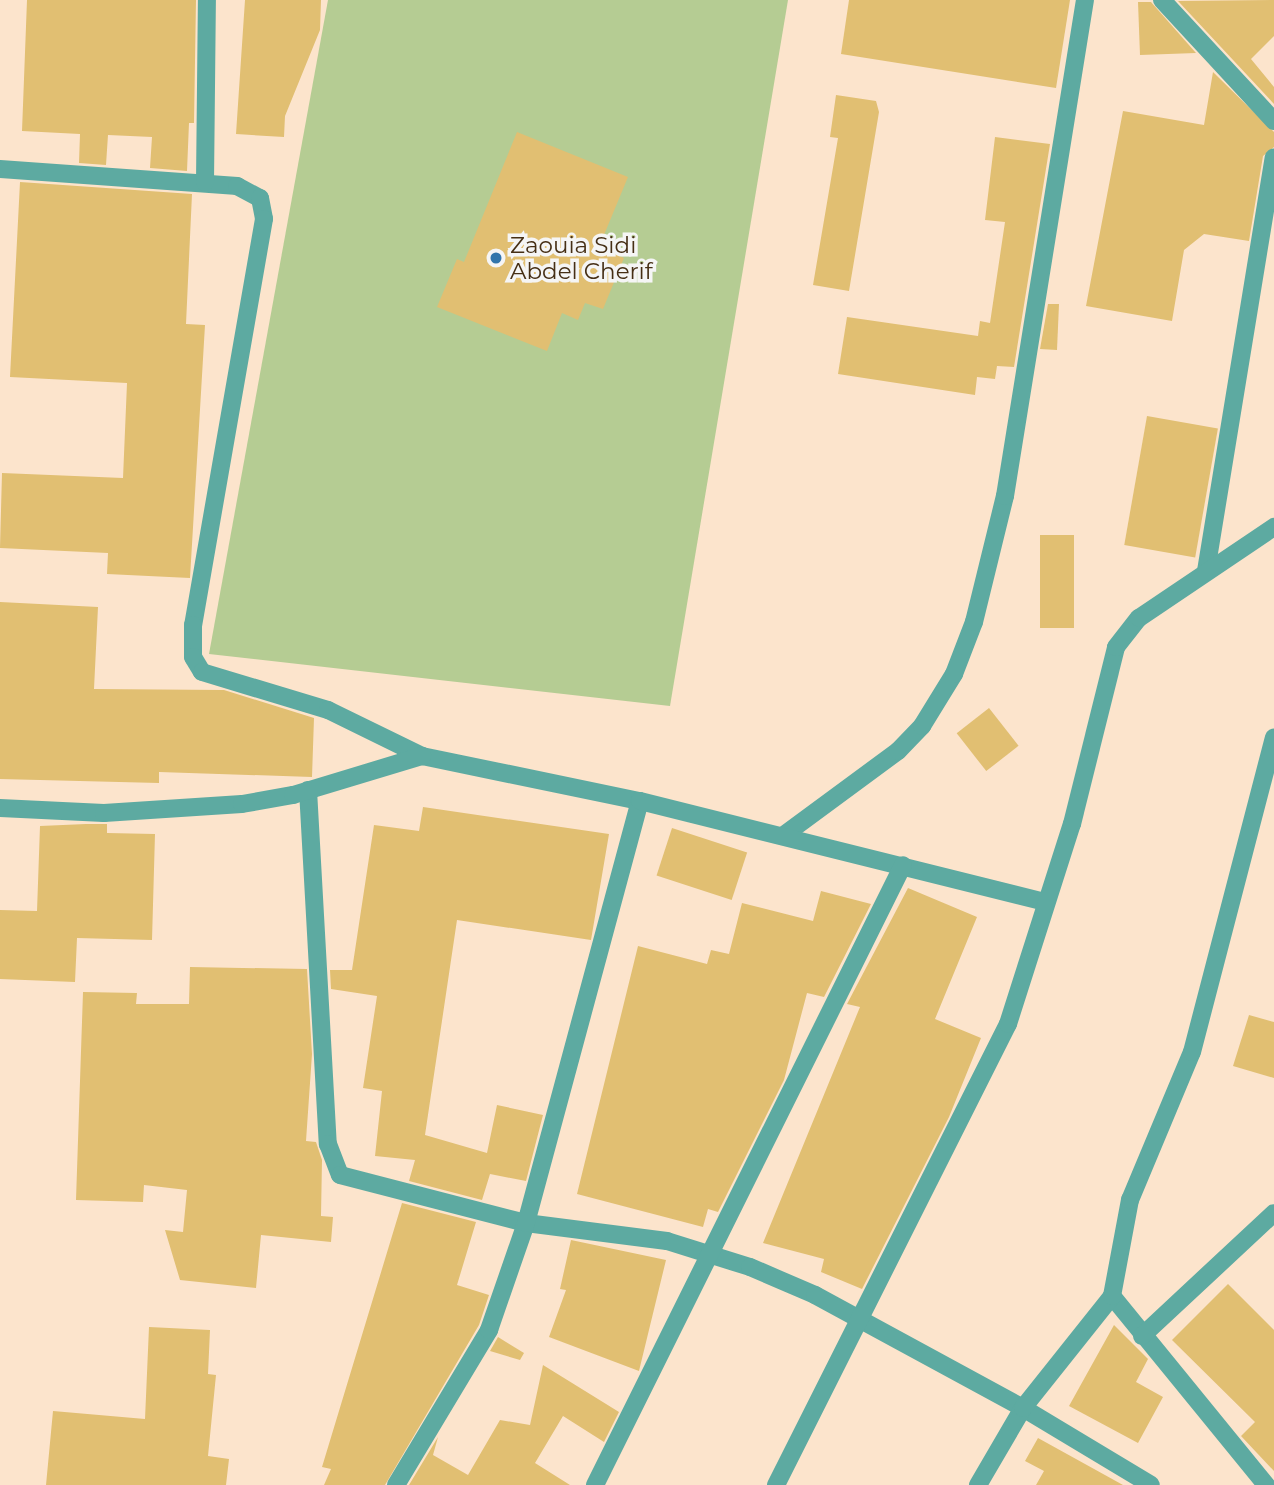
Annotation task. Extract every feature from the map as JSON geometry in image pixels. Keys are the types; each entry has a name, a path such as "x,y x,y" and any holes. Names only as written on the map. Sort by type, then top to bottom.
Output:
{"street":[{"path":"205,183 207,0"},
{"path":"784,835 898,751 922,726 954,674 974,622 1009,469 1085,0"},
{"path":"1162,0 1274,121"},
{"path":"1206,570 1274,158"},
{"path":"0,169 205,183 251,189 260,198 264,219 198,593 193,657 209,677 328,710 422,756 640,801 1046,902"},
{"path":"776,1485 861,1321 1008,1024 1072,824 1116,647 1139,618 1206,570 1274,527"},
{"path":"978,1485 1023,1408 1112,1296 1130,1200 1192,1052 1274,737"},
{"path":"0,808 132,811 242,804 308,790 422,756"},
{"path":"308,790 324,1090 335,1168 359,1183 526,1223 667,1241 815,1295 1023,1408 1151,1485"},
{"path":"396,1485 489,1330 526,1223 640,801"},
{"path":"595,1485 903,865"},
{"path":"1142,1336 1274,1213"},
{"path":"1112,1296 1266,1485"}],"green space":[{"path":"328,0 788,0 670,706 209,654"}],"building":[{"path":"27,0 196,0 194,123 189,123 187,171 150,168 152,137 108,135 106,165 79,163 80,134 22,131"},
{"path":"245,0 321,0 320,30 285,116 284,137 236,134"},
{"path":"849,0 1070,0 1056,88 841,54"},
{"path":"1274,0 1274,36 1251,59 1274,87 1274,104 1178,1"},
{"path":"1138,2 1151,2 1196,53 1140,55"},
{"path":"1213,72 1274,132 1274,147 1263,156 1249,241 1204,234 1184,250 1172,321 1086,306 1123,111 1204,125"},
{"path":"836,95 876,101 879,112 849,291 813,285 838,138 830,137"},
{"path":"517,132 628,177 599,247 624,258 603,309 585,303 578,320 562,313 547,351 437,307 457,259 464,262"},
{"path":"995,137 1050,144 1014,367 997,366 995,379 977,377 975,395 838,374 847,317 978,336 980,321 990,323 1005,222 985,220"},
{"path":"20,182 192,194 186,324 205,325 190,578 107,574 108,553 0,548 2,473 123,478 127,383 10,377"},
{"path":"1048,304 1059,304 1057,350 1040,349"},
{"path":"1147,416 1218,429 1195,558 1124,545"},
{"path":"1040,535 1074,535 1074,628 1040,628"},
{"path":"0,602 98,607 94,689 224,690 314,718 312,777 159,772 159,783 0,779"},
{"path":"989,708 1019,746 986,771 957,733"},
{"path":"423,807 609,834 591,940 457,920 425,1135 487,1153 497,1105 543,1115 526,1181 490,1174 482,1200 409,1181 415,1160 375,1156 382,1091 363,1088 377,996 331,989 330,970 352,970 374,825 419,831"},
{"path":"107,824 107,833 155,834 152,940 77,938 75,982 0,979 0,910 37,911 40,826"},
{"path":"672,828 747,852 732,900 657,876"},
{"path":"908,888 977,917 935,1019 981,1038 949,1117 862,1289 821,1272 824,1259 763,1243 860,1007 847,1004"},
{"path":"821,891 871,904 824,997 807,993 784,1080 718,1212 708,1209 703,1227 577,1194 638,946 707,964 711,950 729,954 742,903 813,921"},
{"path":"190,967 307,969 312,1054 306,1141 316,1142 322,1160 321,1216 333,1217 331,1242 261,1235 256,1288 180,1280 165,1230 183,1232 187,1190 144,1185 143,1202 76,1200 83,992 137,993 136,1004 189,1004"},
{"path":"1249,1015 1274,1022 1274,1078 1233,1066"},
{"path":"402,1203 476,1222 457,1285 489,1295 479,1325 385,1485 324,1485 331,1469 322,1467"},
{"path":"571,1240 666,1260 639,1371 549,1337 566,1290 560,1289"},
{"path":"1228,1284 1274,1330 1274,1471 1241,1436 1255,1422 1172,1340"},
{"path":"1114,1325 1148,1359 1136,1382 1163,1397 1138,1443 1069,1406"},
{"path":"149,1327 210,1330 208,1374 216,1375 208,1456 229,1459 226,1485 46,1485 53,1411 145,1419"},
{"path":"498,1337 524,1353 520,1360 490,1351"},
{"path":"543,1365 619,1412 604,1442 563,1416 535,1463 570,1485 409,1485 438,1437 433,1455 468,1475 500,1420 530,1425"},
{"path":"1038,1438 1123,1485 1036,1485 1044,1471 1025,1461"}],"place":[{"name":"Zaouia Sidi Abdel Cherif","path":"496,258"}]}
